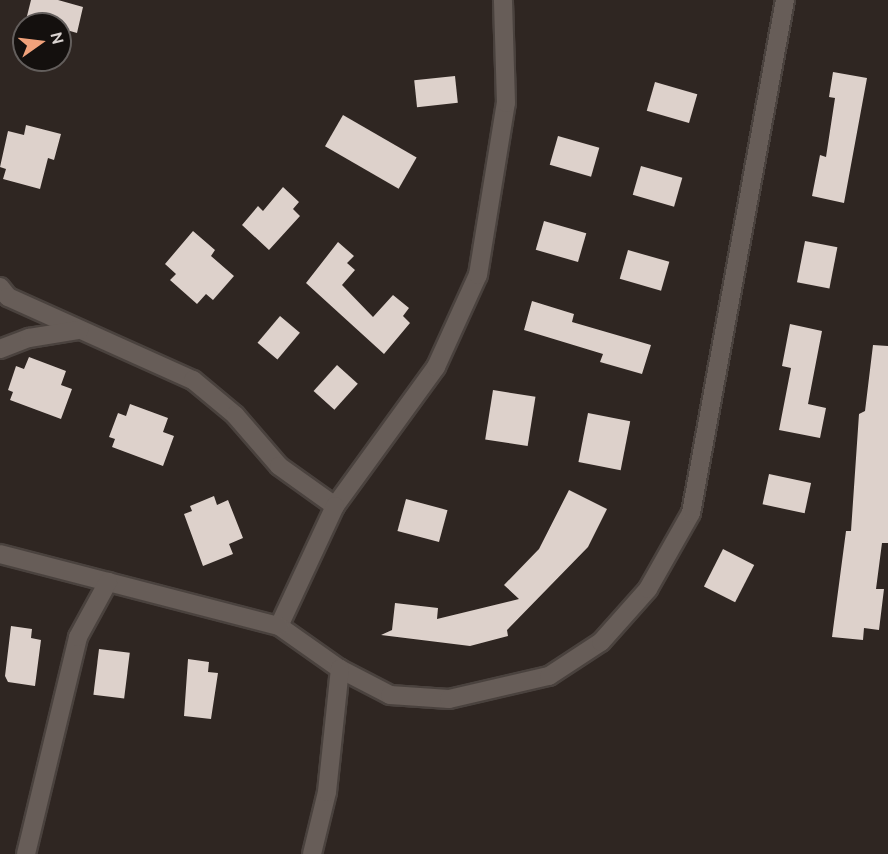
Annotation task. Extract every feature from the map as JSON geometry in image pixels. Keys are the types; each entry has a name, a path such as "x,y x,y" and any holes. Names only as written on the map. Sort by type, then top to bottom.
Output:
{"street":[{"path":"279,626 335,506 436,367 478,275 506,103 503,0"},
{"path":"0,554 279,626 340,669 390,695 449,699 500,690 549,676 601,642 648,589 691,513 785,0"},
{"path":"0,287 8,297 193,380 235,415 279,466 335,506"},
{"path":"0,349 29,338 79,330"},
{"path":"26,854 78,637 108,582"},
{"path":"312,854 327,792 340,669"}],"building":[{"path":"31,0 58,0 83,7 77,33 72,32 72,12 28,12"},
{"path":"833,72 867,78 844,203 812,196 820,155 826,157 835,98 829,97"},
{"path":"455,76 458,103 417,107 414,80"},
{"path":"655,82 697,94 689,123 647,111"},
{"path":"343,115 417,158 399,189 325,146"},
{"path":"26,125 61,134 54,160 48,158 40,189 3,179 6,169 0,167 8,131 24,135"},
{"path":"558,136 599,148 591,177 550,165"},
{"path":"641,166 682,178 674,207 633,195"},
{"path":"283,187 299,202 293,209 300,216 269,250 242,225 258,206 263,211"},
{"path":"544,221 586,233 578,262 536,250"},
{"path":"193,231 215,250 211,256 234,276 213,300 206,294 197,304 170,280 176,274 165,264"},
{"path":"805,241 837,247 829,289 797,282"},
{"path":"338,242 354,256 347,263 355,270 342,285 373,317 393,295 409,308 403,316 410,323 384,354 306,283"},
{"path":"628,250 669,262 661,291 620,279"},
{"path":"532,301 574,314 572,322 651,345 642,374 600,362 603,354 524,330"},
{"path":"280,316 300,333 277,360 258,343"},
{"path":"790,324 822,331 808,404 826,408 820,438 779,430 791,368 782,366"},
{"path":"873,345 888,346 888,543 882,543 876,589 884,589 879,630 864,628 863,640 832,637 846,531 851,531 859,414 865,411"},
{"path":"29,357 66,371 61,385 72,389 61,419 10,400 13,392 8,390 16,366 24,369"},
{"path":"337,365 358,384 334,410 314,391"},
{"path":"493,390 535,397 528,446 485,439"},
{"path":"130,404 168,418 163,432 174,436 163,466 112,447 115,439 109,437 118,413 126,416"},
{"path":"588,413 630,421 621,470 578,462"},
{"path":"769,474 811,483 805,513 763,504"},
{"path":"569,490 607,509 588,547 507,630 508,636 470,646 381,635 392,630 395,603 438,608 437,619 519,599 504,585 539,549"},
{"path":"214,496 217,505 228,500 243,538 229,544 233,554 203,566 184,514 192,511 190,506"},
{"path":"406,499 448,510 439,542 397,531"},
{"path":"723,549 754,565 735,602 704,586"},
{"path":"11,626 32,629 31,638 41,640 35,686 8,682 5,676"},
{"path":"99,649 130,653 124,698 93,695"},
{"path":"188,659 209,662 208,672 218,673 211,719 184,716"}]}
